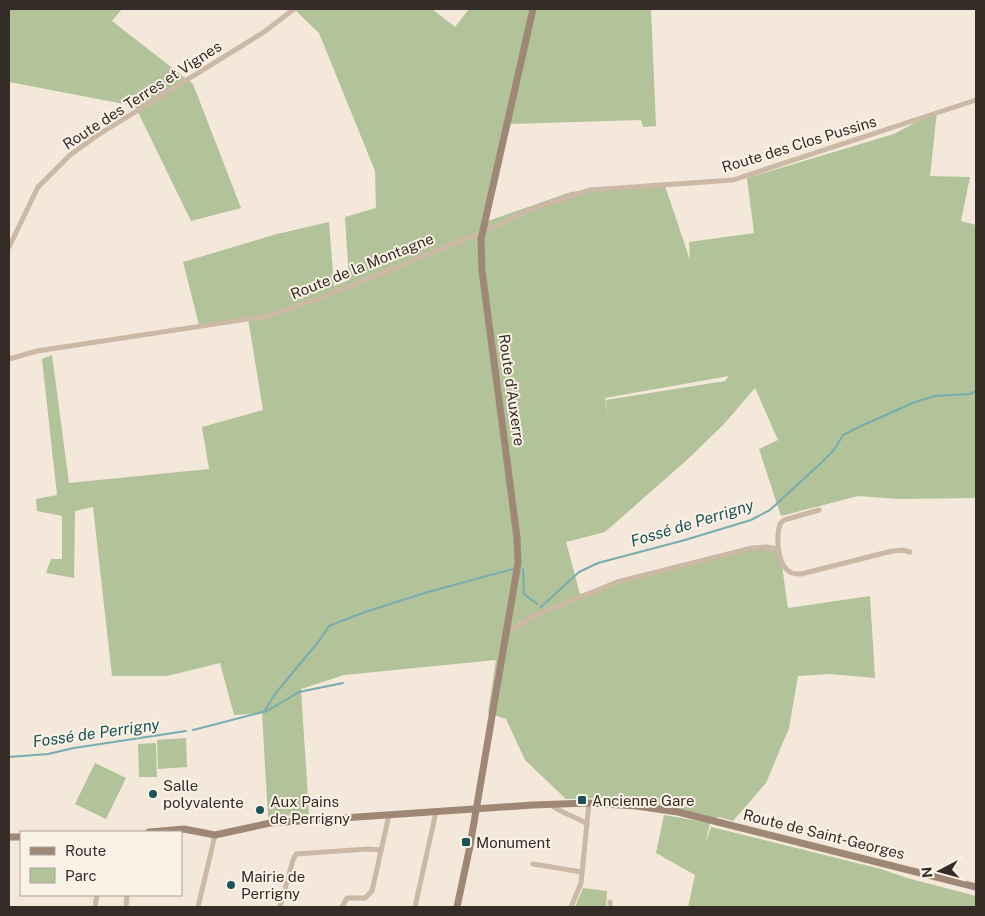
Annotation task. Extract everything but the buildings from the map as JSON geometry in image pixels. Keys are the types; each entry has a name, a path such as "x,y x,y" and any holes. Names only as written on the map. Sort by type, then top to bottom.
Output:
{"street":[{"name":"Route des Terres et Vignes","path":"9,247 38,187 70,155 264,32 294,9"},
{"name":"Route d'Auxerre","path":"457,907 518,569 518,547 482,271 481,248 482,232 533,9"},
{"name":"Route des Clos Pussins","path":"482,232 535,208 590,190 733,180 976,100"},
{"name":"Route de la Montagne","path":"9,359 37,351 268,316 323,297 482,232"},
{"path":"819,510 784,520 780,524 778,549 787,570 791,573 802,574 892,551 903,550 910,552"},
{"path":"507,628 514,628 534,616 617,582 752,548 766,547 778,549"},
{"path":"571,907 581,883 589,803"},
{"name":"Route de Saint-Georges","path":"214,835 270,824 436,812 554,804 589,803 636,806 678,812 976,887"},
{"path":"554,804 561,811 587,824"},
{"path":"415,907 436,812"},
{"path":"342,907 347,898 365,898 370,895 388,816"},
{"path":"161,831 184,829 214,835 198,907"},
{"path":"280,907 292,860 296,854 368,848 381,850"},
{"path":"534,864 582,872"}],"green space":[{"path":"9,9 122,9 112,21 193,84 241,208 191,221 135,106 9,82"},
{"path":"432,9 455,27 469,9 651,9 656,126 643,127 641,120 509,124 488,221 571,192 664,183 690,260 689,242 754,233 747,178 894,134 937,111 930,176 970,177 961,221 976,225 976,498 900,499 858,496 781,516 759,449 778,440 755,388 724,424 689,458 605,532 566,542 580,594 755,547 780,552 788,608 870,596 875,678 830,674 798,676 789,728 766,783 733,821 719,817 715,818 597,798 566,799 525,760 506,719 488,713 496,660 344,675 301,689 309,814 268,817 262,713 234,715 220,663 167,676 112,676 93,507 75,511 74,578 46,573 51,559 62,559 62,516 37,511 36,499 57,495 42,359 52,355 69,483 209,469 202,427 263,410 248,318 199,325 183,262 277,234 329,222 334,286 349,280 345,217 376,208 375,171 319,33 295,10","holes":["729,376 725,381 606,400 608,415 605,398"]},
{"path":"186,738 187,767 158,769 157,740"},
{"path":"156,743 157,777 139,777 138,744"},
{"path":"95,763 126,778 106,819 75,804"},
{"path":"664,815 710,823 705,844 711,827 881,869 907,878 976,896 976,907 688,907 695,875 656,853"},
{"path":"583,888 607,891 606,907 575,907"}],"waterway":[{"name":"Fossé de Perrigny","path":"541,607 579,572 598,563 751,520 770,510 834,450 843,435 861,426 915,402 935,396 970,394 976,391"},
{"name":"Fossé de Perrigny","path":"264,712 275,694 329,626 365,612 428,592 513,569"},
{"name":"Fossé de Perrigny","path":"523,569 524,594 537,604"},
{"name":"Fossé de Perrigny","path":"193,730 267,711 299,692 343,683"},
{"name":"Fossé de Perrigny","path":"9,757 48,754 74,748 186,731"}],"place":[{"name":"Salle polyvalente","path":"153,794"},
{"name":"Ancienne Gare","path":"582,800"},
{"name":"Aux Pains de Perrigny","path":"260,810"},
{"name":"Monument","path":"466,842"},
{"name":"Mairie de Perrigny","path":"231,885"}]}
